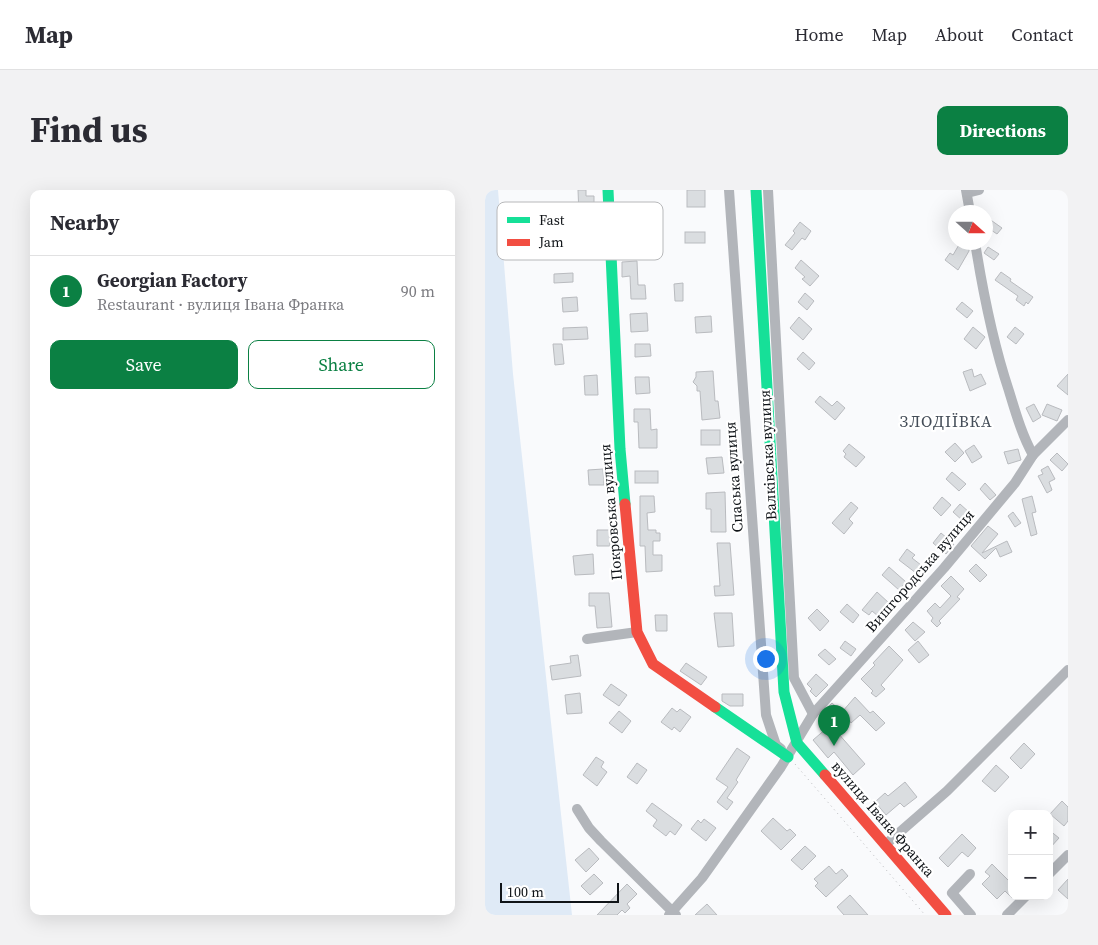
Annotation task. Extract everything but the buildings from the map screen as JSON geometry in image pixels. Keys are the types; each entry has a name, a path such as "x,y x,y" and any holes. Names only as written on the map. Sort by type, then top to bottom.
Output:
{"street":[{"name":"Спаська вулиця","path":"729,190 766,715 776,745 788,756"},
{"path":"757,190 766,368 786,619 784,692 797,743"},
{"name":"Валківська вулиця","path":"768,190 778,367 786,619 794,678 813,714"},
{"path":"969,205 967,192 979,190"},
{"path":"976,250 997,351 1023,436 1033,455"},
{"name":"Покровська вулиця","path":"611,260 620,448 637,632 653,664 788,756"},
{"path":"766,368 778,367"},
{"name":"Вишгородська вулиця","path":"672,914 702,878 797,743 813,714 944,568 1015,483 1033,455 1068,420"},
{"path":"587,639 637,632"},
{"path":"885,845 947,791 1068,670"},
{"name":"вулиця Івана Франка","path":"797,743 946,915"},
{"path":"577,809 589,828 672,914"},
{"path":"1053,870 1068,855"},
{"path":"970,874 952,893 971,915"},
{"path":"1007,915 1022,900"}],"path":[{"path":"788,756 925,915"}],"shaded area":[{"path":"485,190 498,190 497,260 504,260 513,374 572,915 485,915"}],"traffic: fast":[{"path":"608,190 609,202"},
{"path":"756,190 784,692 797,743 825,775"},
{"path":"611,260 620,449 625,504"},
{"path":"715,707 788,757"}],"traffic: jam":[{"path":"625,504 637,632 653,664 715,707"},
{"path":"825,775 946,915"}],"place":[{"name":"Georgian Factory","path":"834,746"}],"district":[{"name":"ЗЛОДІЇВКА","path":"946,421"}]}
